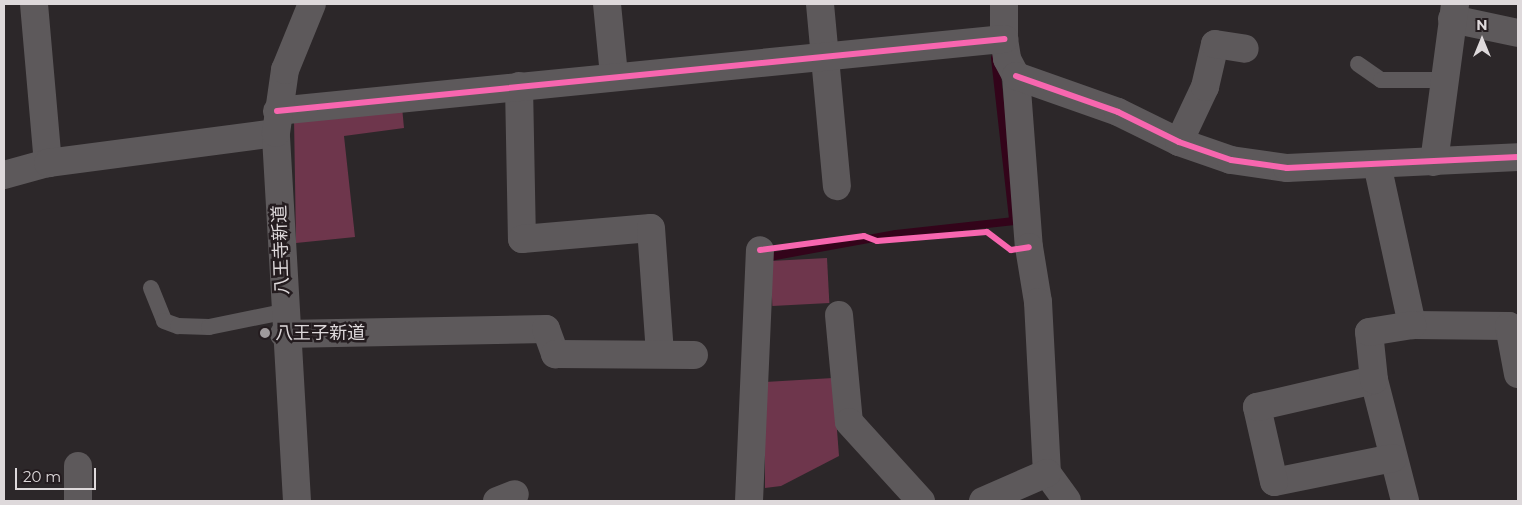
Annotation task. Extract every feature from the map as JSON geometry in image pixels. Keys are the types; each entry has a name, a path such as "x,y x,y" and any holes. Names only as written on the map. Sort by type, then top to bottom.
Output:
{"street":[{"path":"34,4 48,163"},
{"name":"八王寺新道","path":"297,501 284,323 276,122 285,70 312,4"},
{"path":"607,4 614,76"},
{"path":"820,4 837,186"},
{"path":"1004,4 1004,39 1007,59 1016,76 1029,247 1038,302 1047,473 1067,501"},
{"path":"1434,162 1454,11 1518,33"},
{"path":"4,175 48,163 276,122 520,86 1004,39"},
{"path":"1179,142 1205,87 1215,44 1245,49"},
{"path":"1016,76 1118,112 1179,142 1231,160 1287,168 1518,157"},
{"path":"520,86 522,239 651,228 660,354"},
{"path":"1377,164 1412,325"},
{"path":"749,501 760,250"},
{"path":"839,315 849,422 921,501"},
{"path":"284,323 546,329 555,354 694,355"},
{"path":"1406,501 1393,458 1374,380 1369,332 1412,325 1509,326 1518,374"},
{"path":"1374,380 1257,407 1274,482 1393,458"},
{"path":"78,466 78,501"},
{"path":"983,501 1017,494 1047,473"}],"lane":[{"path":"1358,64 1380,80 1445,80"},
{"path":"151,288 164,321 178,326 209,327 284,323"}],"shaded area":[{"path":"402,107 404,128 344,136 355,237 296,243 294,118"},
{"path":"827,258 829,303 772,306 770,261"},
{"path":"833,378 839,456 781,486 765,488 765,382"}],"waterway":[{"path":"995,58 1013,218"},
{"path":"764,258 896,234 1014,221"}],"cycle path":[{"path":"277,111 1004,39"},
{"path":"1016,76 1118,112 1179,142 1231,160 1287,168 1518,157"},
{"path":"760,250 864,236 877,241 987,232 1011,250 1029,247"}],"place":[{"name":"八王子新道","path":"265,333"}]}
